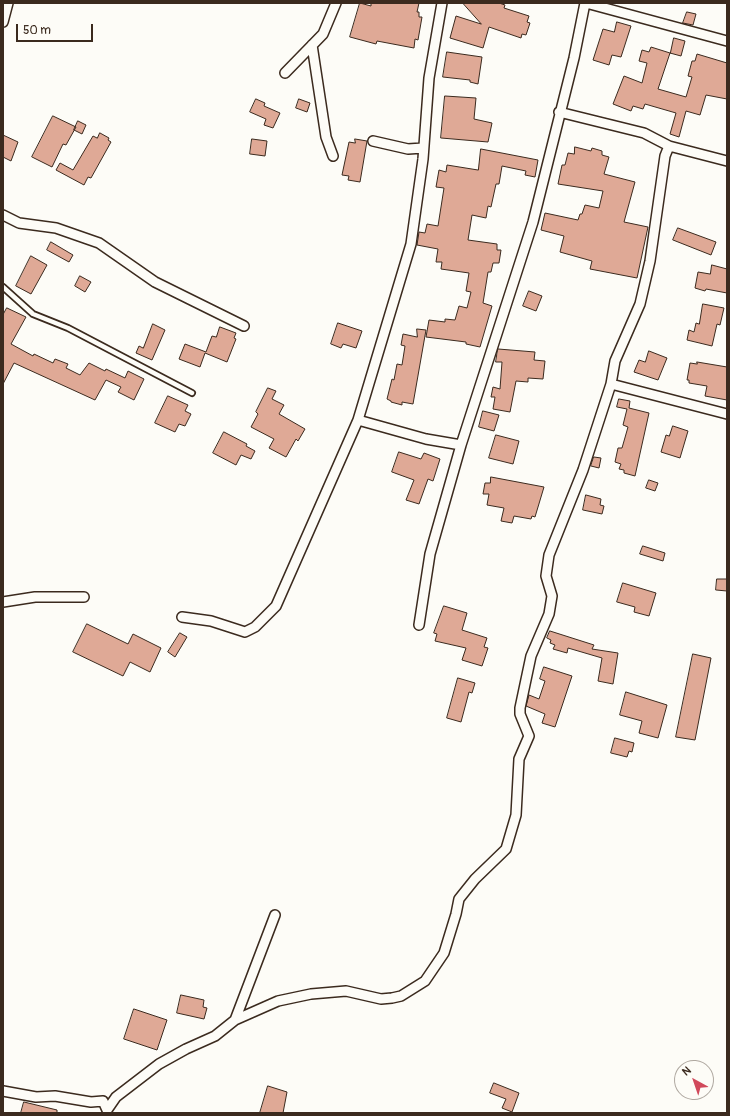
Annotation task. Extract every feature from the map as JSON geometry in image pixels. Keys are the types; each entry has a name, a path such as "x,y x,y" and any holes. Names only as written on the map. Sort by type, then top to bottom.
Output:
{"street":[{"path":"3,22 8,3"},
{"path":"285,73 323,34 336,3"},
{"path":"182,617 211,621 245,632 255,627 276,606 358,420 411,244 424,148 429,78 442,3"},
{"path":"419,625 430,554 461,445 533,222 559,112 574,58 586,3 727,41"},
{"path":"312,45 326,137 333,156"},
{"path":"559,112 644,133 668,146 727,161"},
{"path":"372,141 408,149 424,148"},
{"path":"106,1112 116,1097 159,1064 186,1049 215,1036 235,1020 286,998 346,991 381,998 392,998 402,996 425,981 444,952 459,899 474,879 506,849 516,815 519,759 529,736 520,714 522,696 531,656 549,614 552,596 546,576 546,564 569,501 583,470 611,384 615,361 640,304 650,261 665,156 668,146"},
{"path":"3,215 19,223 56,228 99,243 155,282 244,326"},
{"path":"611,384 727,414"},
{"path":"358,420 426,439 461,445"},
{"path":"3,602 35,596 84,597"},
{"path":"235,1020 275,915"},
{"path":"3,1091 29,1096 55,1096 91,1102 103,1101 106,1112"}],"lane":[{"path":"3,287 33,314 68,328 192,393"}],"building":[{"path":"360,3 371,6 371,3 419,3 417,12 419,12 419,17 422,17 418,40 415,39 414,48 377,41 376,44 350,37"},
{"path":"463,3 499,3 505,5 504,8 529,16 527,22 530,23 526,35 522,34 521,38 489,27 483,48 450,38 456,16 481,24"},
{"path":"687,12 696,14 693,25 683,23"},
{"path":"617,22 631,26 621,57 612,55 609,65 593,60 603,29 614,32"},
{"path":"674,38 685,41 681,56 670,53"},
{"path":"651,47 670,53 658,89 686,97 692,77 688,76 692,61 695,61 697,54 727,63 727,99 706,95 700,115 686,111 679,137 670,134 676,113 645,104 643,109 633,106 631,111 613,104 624,76 642,83 647,63 639,61 642,50 649,52"},
{"path":"447,52 482,57 478,84 470,82 470,80 443,77"},
{"path":"445,96 476,98 474,119 492,123 488,142 441,138"},
{"path":"256,99 265,103 264,106 280,113 273,128 264,125 266,119 250,112"},
{"path":"299,99 310,103 307,112 296,108"},
{"path":"53,116 76,127 66,145 63,144 52,167 32,157"},
{"path":"78,121 86,125 82,134 74,130"},
{"path":"100,133 109,138 108,140 111,142 91,178 88,177 84,185 56,170 60,163 73,170 93,136 97,138"},
{"path":"3,135 18,142 11,161 3,157"},
{"path":"252,139 267,141 265,156 250,154"},
{"path":"355,139 367,141 360,182 348,180 349,176 342,175 349,142 355,143"},
{"path":"575,147 591,151 592,148 602,151 602,155 609,157 604,174 635,182 624,222 648,227 637,278 590,269 592,261 560,252 564,236 541,230 545,213 578,220 585,205 599,208 603,191 558,184 562,165 565,165 568,153 574,154"},
{"path":"481,149 538,160 535,177 525,175 526,171 502,166 499,184 496,184 491,207 488,206 486,218 472,215 468,240 497,244 497,250 501,250 499,263 493,263 491,272 488,272 483,303 492,306 480,347 466,344 466,342 426,337 429,320 445,322 445,319 455,320 459,306 467,308 471,292 466,291 469,273 441,269 442,262 436,262 438,249 417,245 419,232 425,233 427,224 438,226 444,188 436,187 439,170 446,172 447,165 478,170"},
{"path":"678,228 716,242 711,255 673,240"},
{"path":"51,242 73,255 69,262 47,250"},
{"path":"31,256 47,265 31,294 16,286"},
{"path":"712,265 727,269 727,293 706,289 705,291 695,288 698,272 710,274"},
{"path":"80,276 91,282 85,292 75,286"},
{"path":"529,291 542,296 536,311 523,306"},
{"path":"703,304 724,308 720,325 717,324 712,346 687,340 689,330 694,332 696,323 699,324"},
{"path":"7,308 26,317 11,344 33,356 34,354 53,363 55,359 68,364 66,368 80,375 89,363 105,371 106,369 125,378 128,371 144,379 134,400 118,392 121,387 106,380 95,400 14,363 3,384 3,315"},
{"path":"338,323 362,331 356,348 343,344 341,348 331,344"},
{"path":"153,324 165,330 152,360 136,353 139,346 143,348"},
{"path":"220,327 236,333 234,338 236,339 227,362 205,353 200,367 179,359 185,344 206,352 212,336 216,337"},
{"path":"417,329 426,330 413,404 402,402 402,405 391,402 387,399 392,379 394,380 397,364 402,365 405,346 401,345 403,334 417,337"},
{"path":"498,349 535,352 534,360 545,361 543,379 528,378 528,382 516,381 510,412 493,409 495,397 491,397 493,387 500,389 502,362 496,362"},
{"path":"649,351 667,358 658,380 634,372 639,360 645,362"},
{"path":"697,362 727,367 727,400 705,396 707,386 689,383 689,380 687,380 690,363 697,364"},
{"path":"268,388 276,391 272,399 284,405 279,414 305,429 298,441 296,439 286,457 269,448 274,439 251,427 258,414 256,412"},
{"path":"168,396 188,405 185,411 191,414 185,426 179,424 175,432 155,423"},
{"path":"619,399 630,401 629,408 649,413 635,476 624,473 624,470 619,469 621,464 615,462 618,448 622,448 628,427 623,425 627,409 617,407"},
{"path":"483,411 499,415 494,431 479,427"},
{"path":"673,426 688,431 680,458 661,452 666,435 669,436"},
{"path":"224,432 247,444 246,446 255,451 251,459 241,455 236,465 213,453"},
{"path":"496,435 519,441 513,464 489,458"},
{"path":"399,452 421,459 424,453 440,459 433,481 428,479 419,504 406,500 414,480 392,472"},
{"path":"594,457 601,458 599,468 591,466"},
{"path":"491,477 544,487 535,517 532,516 531,519 514,516 512,523 501,521 504,508 487,505 489,494 483,494 485,483 490,483"},
{"path":"649,480 658,483 655,491 646,488"},
{"path":"586,495 601,499 600,505 604,506 602,514 583,510"},
{"path":"643,546 665,553 663,561 640,554"},
{"path":"717,579 727,579 727,591 716,590"},
{"path":"623,583 656,593 649,616 634,612 635,607 617,602"},
{"path":"444,606 467,613 462,630 487,638 484,647 488,648 482,666 462,660 466,648 435,641 437,634 434,633"},
{"path":"87,624 128,644 133,634 161,648 150,672 130,662 123,676 73,652"},
{"path":"550,631 594,645 592,649 618,653 613,684 598,681 602,658 568,648 567,653 553,649 555,645 550,643 551,640 547,638"},
{"path":"180,633 187,637 175,657 168,652"},
{"path":"693,654 711,658 695,740 676,737"},
{"path":"544,667 572,676 555,727 542,723 545,714 526,706 529,695 539,699 545,681 540,679"},
{"path":"458,678 475,683 472,693 469,692 461,722 447,718"},
{"path":"626,692 667,705 658,738 639,733 642,721 620,715"},
{"path":"615,738 634,743 632,752 629,751 627,757 611,753"},
{"path":"181,995 204,1000 203,1007 207,1008 204,1019 177,1013"},
{"path":"134,1009 167,1020 157,1050 124,1039"},
{"path":"494,1083 519,1093 512,1112 502,1108 506,1099 490,1093"},
{"path":"268,1086 287,1092 283,1113 260,1113"},
{"path":"24,1102 57,1110 57,1113 21,1113"}]}
